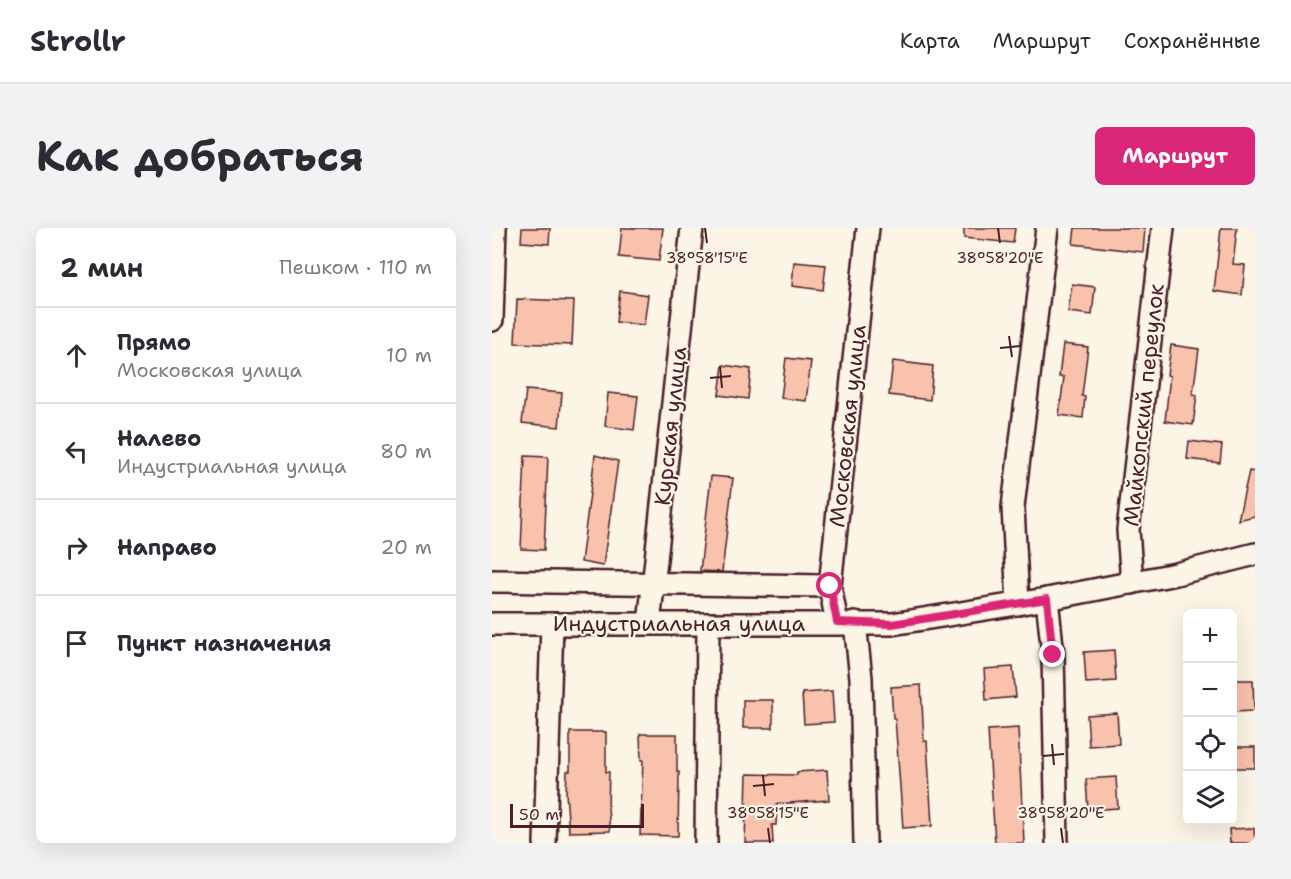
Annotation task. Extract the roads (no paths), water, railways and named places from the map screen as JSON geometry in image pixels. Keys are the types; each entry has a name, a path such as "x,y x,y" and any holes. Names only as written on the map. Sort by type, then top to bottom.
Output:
{"street":[{"path":"492,320 495,228"},
{"name":"Курская улица","path":"649,624 692,228"},
{"name":"Московская улица","path":"865,843 861,678 846,623 830,586 868,228"},
{"path":"1018,604 1013,507 1047,228"},
{"name":"Майкопский переулок","path":"1132,583 1128,530 1162,228"},
{"name":"Индустриальная улица","path":"492,624 892,624 1132,583 1255,554"},
{"path":"492,581 830,586"},
{"path":"1047,599 1053,655 1057,843"},
{"path":"545,843 552,624"},
{"path":"706,843 708,624"}]}
